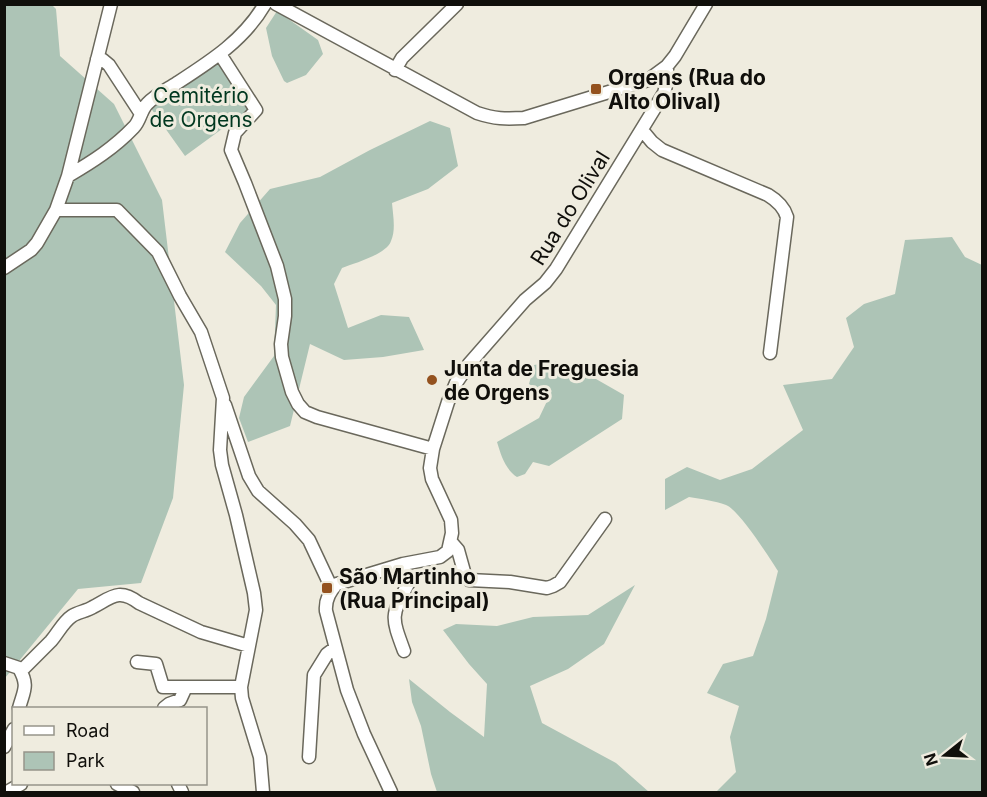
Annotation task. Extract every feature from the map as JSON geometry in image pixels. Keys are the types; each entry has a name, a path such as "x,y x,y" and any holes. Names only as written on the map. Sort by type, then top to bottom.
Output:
{"street":[{"path":"4,268 31,250 56,210 68,176 111,4"},
{"path":"68,176 117,144 136,126 146,104 220,54 240,37 265,4"},
{"path":"395,70 402,58 457,4"},
{"path":"280,5 395,70 467,108 492,118 524,118 648,80 667,66 675,56 699,7"},
{"path":"220,54 256,110 235,134 231,150 277,266 285,299 282,357 292,392 298,404 305,412 317,417 433,449"},
{"path":"97,59 109,65 141,114"},
{"name":"Rua do Olival","path":"604,519 560,582 553,586 547,588 510,582 469,580 465,575 458,550 451,542 451,520 432,479 430,468 433,449 457,380 469,363 518,308 545,283 556,269 664,93 667,66"},
{"path":"648,80 656,87 654,111"},
{"path":"642,130 662,150 768,195 784,209 788,217 770,352"},
{"path":"56,210 117,210 158,252 201,332 249,476 258,491 295,524 309,540 332,589"},
{"path":"223,398 220,450 222,465 255,593 256,610 241,687 242,698 260,757 264,792"},
{"path":"391,792 364,734 347,690 326,610 327,598 337,585 403,564 440,557 448,551 451,542"},
{"path":"403,564 408,584 395,609 394,616 396,630 404,651"},
{"path":"21,671 72,616 118,594 131,597 201,632 249,646"},
{"path":"309,757 314,675 327,654 335,648"},
{"path":"137,662 156,664 163,687 241,687"},
{"path":"4,663 19,668 25,678 26,686 19,707"},
{"path":"165,707 180,700 186,687"},
{"path":"4,747 12,733"}],"green space":[{"path":"5,5 52,5 56,9 60,56 114,104 162,200 184,385 173,498 141,583 78,589 5,678"},
{"path":"277,11 318,40 323,54 306,75 287,83 272,56 266,28"},
{"name":"Cemitério de Orgens","path":"216,59 252,107 185,156 150,107"},
{"path":"430,121 450,128 458,166 428,189 392,203 394,222 388,246 370,258 342,268 334,284 348,328 381,315 409,317 424,350 383,357 344,360 310,344 290,426 248,442 239,418 244,397 274,356 276,305 261,286 225,252 240,223 270,189 320,177"},
{"path":"952,237 965,257 982,265 982,792 716,792 736,772 730,737 739,706 707,693 723,664 753,656 766,619 778,571 746,524 726,505 689,497 665,510 665,479 687,467 720,480 752,469 803,430 783,385 832,379 854,347 846,318 864,304 895,294 905,240"},
{"path":"556,361 589,375 624,395 622,419 549,466 533,462 525,474 517,477 506,466 497,442 539,418 549,397 529,384 534,365"},
{"path":"635,585 604,644 568,669 530,686 542,723 616,763 649,792 437,792 421,726 412,702 409,679 484,737 487,684 443,630 456,624 497,626 533,617 588,615"}],"place":[{"name":"Orgens (Rua do Alto Olival)","path":"596,89"},
{"name":"Junta de Freguesia de Orgens","path":"432,380"},
{"name":"São Martinho (Rua Principal)","path":"327,588"}]}
